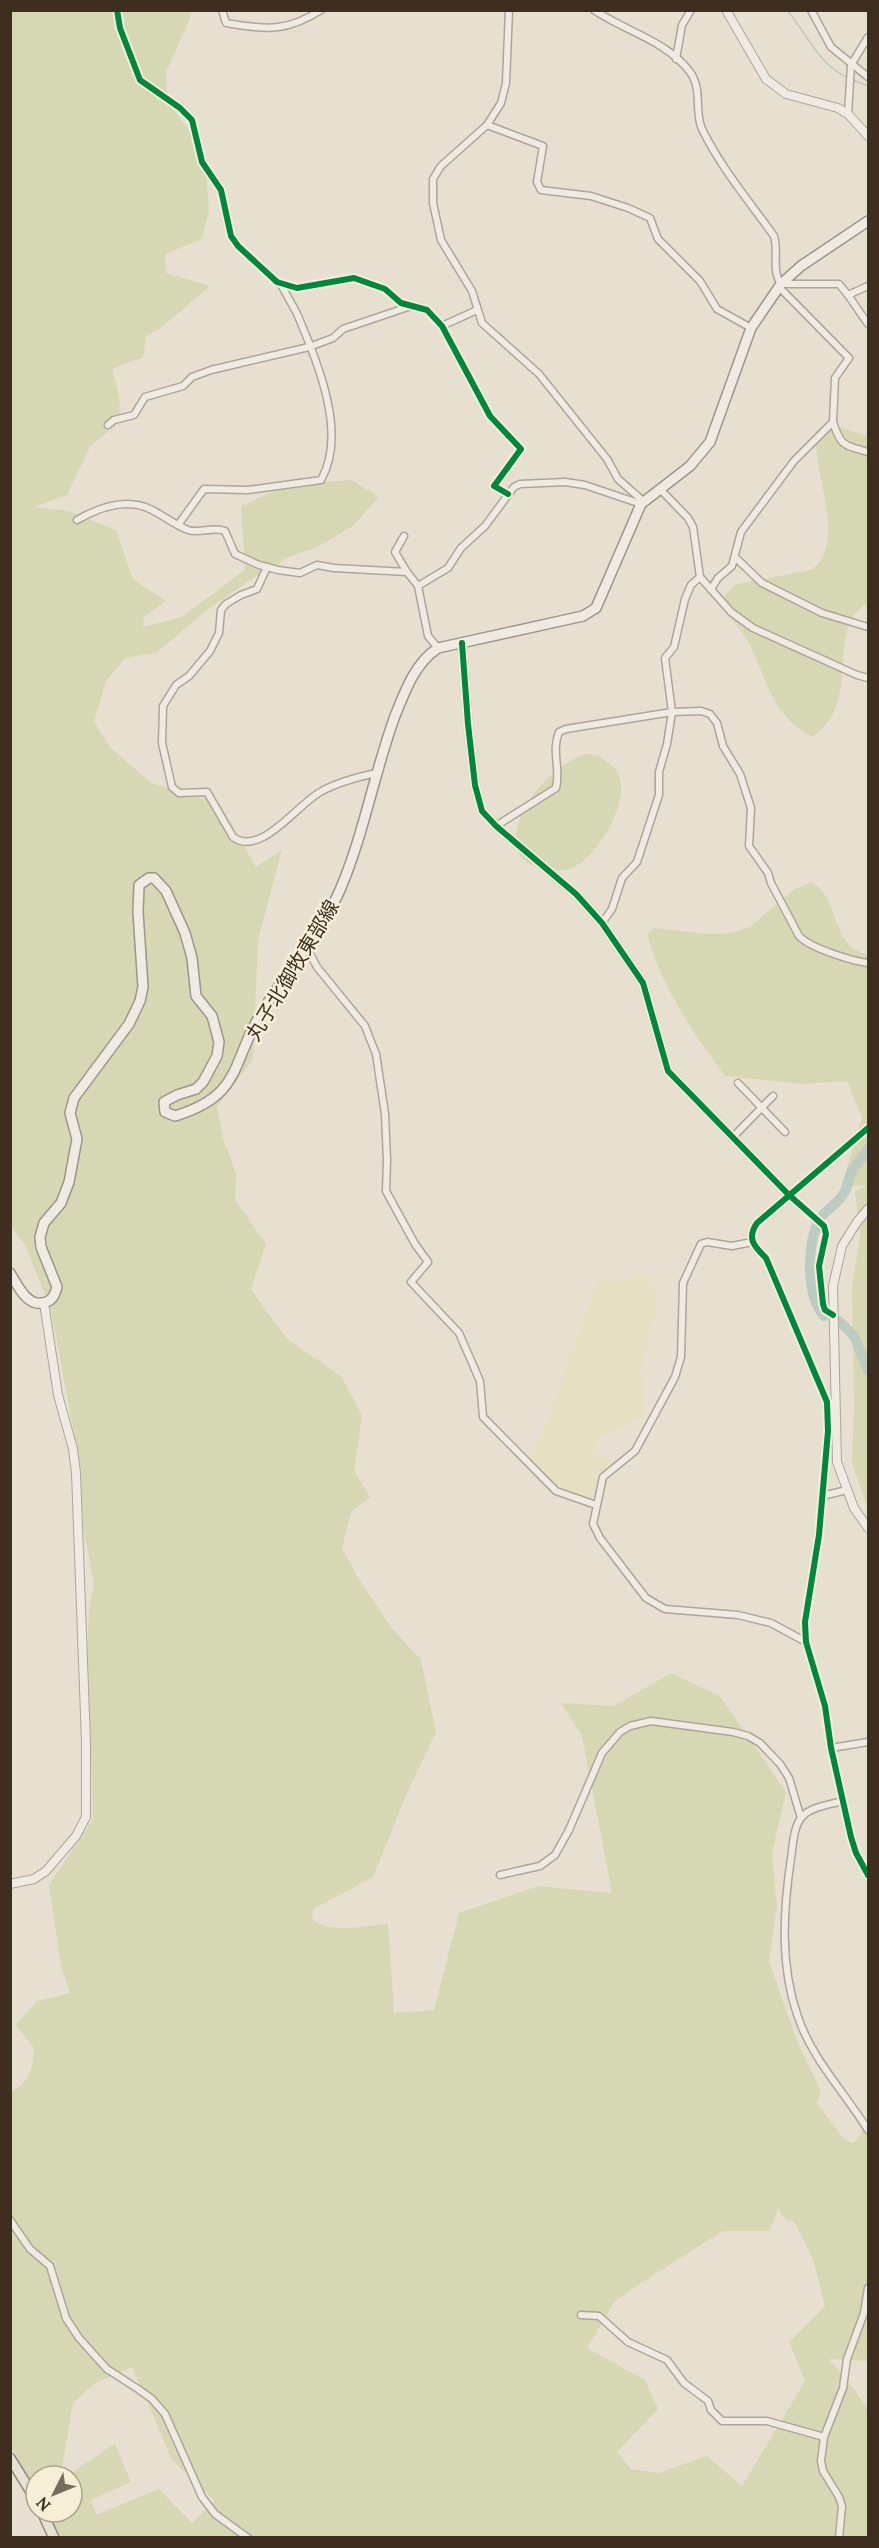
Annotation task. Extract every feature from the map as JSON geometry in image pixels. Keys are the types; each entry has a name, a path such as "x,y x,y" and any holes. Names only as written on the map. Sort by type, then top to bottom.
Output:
{"main road":[{"path":"438,648 583,616 591,612 599,602 642,502 690,466 710,442 751,328 780,285 801,266 868,221"},
{"name":"丸子北御牧東部線","path":"44,1303 53,1298 57,1287 41,1247 40,1238 44,1223 61,1203 69,1182 77,1139 70,1113 74,1098 135,1015 142,993 139,885 149,878 154,878 166,891 189,943 196,996 212,1016 219,1042 217,1056 203,1082 196,1089 164,1102 164,1109 168,1115 175,1116 198,1107 228,1084 258,1018 306,946 339,890 376,773 409,684 429,654 438,648"},
{"path":"10,1273 26,1297 32,1302 44,1303"},
{"path":"10,2458 24,2481"},
{"path":"48,2524 54,2538"}],"street":[{"path":"117,10 120,28 140,80 180,108 192,120 202,162 221,190 231,236 238,246 281,284 297,315 309,347 327,399 330,418 331,442 327,466 321,480 248,490 208,488 201,492 195,505 178,525"},
{"path":"222,10 226,23 274,30 300,21 321,10"},
{"path":"509,10 506,83 501,103 487,125 439,168 431,187 441,240 471,291 477,310 488,329 524,358 539,374 607,459 618,479 642,502"},
{"path":"594,10 626,29 648,38 691,73 698,87 701,127 727,171 774,236 777,248 776,278 849,358 835,378 833,422 839,441 845,446 868,452"},
{"path":"676,59 682,25 691,10"},
{"path":"726,10 766,79 786,94 838,108 848,114 868,136"},
{"path":"811,10 831,47 868,77"},
{"path":"848,114 851,65 868,37"},
{"path":"487,125 543,146 537,182 541,190 591,196 650,218 658,239 700,281 717,309 751,328"},
{"path":"281,284 297,288 354,278 385,289 401,303 428,310 442,326 490,416 521,449 494,486 508,494"},
{"path":"780,285 839,284 868,324"},
{"path":"848,295 868,286"},
{"path":"108,425 114,420 134,415 146,397 183,386 192,377 247,360 309,347 333,338 343,329 412,306"},
{"path":"442,326 477,310"},
{"path":"711,589 718,578 732,566 736,558 741,532 766,502 794,461 833,422"},
{"path":"418,586 448,568 461,548 485,526 508,494 520,484 565,482 585,485 642,502"},
{"path":"660,489 688,518 693,527 700,577 731,612 753,628 868,678"},
{"path":"76,520 100,508 119,505 149,508 178,525 195,531 221,530 229,537 235,554 267,567 300,573 317,565 407,572"},
{"path":"404,536 395,552 418,586 428,636 438,648"},
{"path":"736,558 762,583 822,613 868,627"},
{"path":"267,567 257,589 231,600 221,610 219,633 210,651 189,676 176,685 163,706 162,743 172,787 179,793 207,792 233,837 247,841 265,836 323,790 376,773"},
{"path":"602,923 612,909 622,878 637,862 655,808 659,772 668,744 672,712 665,658 674,647 685,599 691,585 700,577"},
{"path":"462,643 475,785 482,811 496,826 576,894 602,923 643,983 668,1071 789,1196 821,1224 826,1234 819,1266 823,1304 825,1310 833,1315"},
{"path":"496,826 556,788 558,780 554,753 558,732 672,712 701,711 710,714 717,723 723,746 740,774 751,808 748,846 764,866 799,936 804,941 821,948 868,963"},
{"path":"306,946 324,977 365,1026 376,1054 385,1114 386,1191 415,1244 428,1262 411,1282 459,1334 480,1382 483,1417 556,1491 596,1505"},
{"path":"738,1083 785,1132"},
{"path":"732,1138 773,1096"},
{"path":"868,1128 757,1223 752,1233 752,1242 766,1258 827,1402 828,1431 817,1555 805,1622 806,1642 825,1706 842,1801 856,1853 868,1875"},
{"path":"868,1209 856,1222 842,1246 835,1270 833,1315 837,1462 854,1508 868,1528"},
{"path":"752,1242 732,1246 707,1242 701,1244 683,1283 681,1357 675,1377 635,1451 603,1477 593,1524 600,1539 646,1598 657,1606 665,1609 738,1615 771,1623 806,1642"},
{"path":"10,1884 34,1879 46,1871 76,1836 82,1826 86,1807 86,1742 76,1473 73,1449 58,1395 44,1303"},
{"path":"822,1496 847,1490"},
{"path":"500,1875 521,1872 549,1862 569,1830 594,1767 609,1743 630,1726 651,1721 663,1720 733,1732 760,1743 780,1764 789,1778 801,1818"},
{"path":"831,1748 868,1742"},
{"path":"842,1801 808,1811 801,1818 794,1839 786,1894 785,1960 788,1982 798,2018 806,2036 824,2067 868,2130"},
{"path":"10,2220 30,2249 50,2266 66,2318 79,2338 107,2369 138,2388 165,2414 202,2497 212,2511 248,2538"},
{"path":"839,2538 842,2506 823,2471 821,2461 824,2437 843,2388 847,2359 864,2313 868,2288"},
{"path":"581,2315 599,2316 628,2342 668,2360 684,2383 708,2401 711,2410 722,2421 768,2421 824,2437"}],"shaded area":[{"path":"644,1273 654,1291 657,1303 641,1373 645,1389 642,1417 598,1440 593,1455 616,1461 598,1476 591,1498 558,1489 526,1461 542,1434 599,1279 617,1283 634,1279"}],"green space":[{"path":"11,11 191,11 190,19 166,72 168,104 204,148 209,211 202,239 165,254 166,273 210,286 161,328 146,336 143,357 112,369 119,396 121,420 90,447 67,495 34,507 69,511 116,530 133,579 166,601 144,617 143,627 182,617 245,570 241,506 289,484 352,480 379,497 353,526 315,548 285,558 270,574 255,577 207,610 156,653 125,658 106,681 94,722 110,747 151,783 219,803 256,867 282,850 258,940 253,1059 217,1107 223,1138 236,1174 235,1200 266,1244 251,1289 287,1339 341,1376 362,1415 354,1471 370,1497 351,1512 342,1548 360,1581 391,1627 421,1660 436,1732 407,1793 373,1877 313,1909 312,1919 319,1924 337,1928 388,1924 394,2013 434,2010 459,1913 538,1886 612,1893 582,1736 561,1703 614,1706 671,1673 720,1696 786,1792 772,1853 777,1907 769,1961 797,2041 821,2091 817,2103 844,2139 852,2143 857,2140 868,2122 868,2361 829,2359 857,2393 868,2411 868,2537 59,2537 52,2524 84,2524 84,2465 115,2444 131,2482 91,2500 96,2515 159,2489 192,2523 215,2501 172,2460 132,2367 94,2384 73,2403 63,2464 24,2464 24,2470 11,2446 10,2093 26,2079 34,2056 34,2048 16,2025 37,2001 70,1993 61,1965 49,1885 93,1819 90,1721 86,1684 89,1610 94,1584 83,1526 80,1466 51,1310 25,1245 11,1226","holes":["778,2208 782,2216 789,2221 794,2221 813,2259 825,2306 789,2342 805,2381 742,2486 707,2456 658,2473 631,2469 617,2452 658,2409 645,2380 587,2348 615,2301 723,2231 770,2231"]},
{"path":"833,425 868,436 868,603 855,614 847,630 837,705 828,722 812,737 798,728 778,706 746,638 722,604 726,594 736,584 811,570 822,558 827,543 828,524 818,465 816,431 823,426"},
{"path":"585,754 598,755 618,773 621,785 620,799 608,830 588,856 566,870 540,868 530,864 518,852 516,843 518,823 523,812 534,794 549,777 575,758"},
{"path":"811,882 827,898 841,933 848,943 856,950 868,954 868,1510 852,1463 854,1406 852,1288 860,1235 855,1192 867,1185 841,1187 862,1118 847,1081 802,1084 725,1076 701,1043 670,991 647,935 654,928 709,934 732,933 750,927 795,889"}],"waterway":[{"path":"787,10 820,56 837,72 848,78"},
{"path":"853,80 868,86"},
{"path":"824,1316 818,1307 811,1282 810,1254 815,1229 820,1219 844,1193 852,1171 868,1149"},
{"path":"839,1321 854,1336 868,1371"}],"cycle path":[{"path":"117,10 120,28 140,80 180,108 192,120 202,162 221,190 231,236 238,246 277,282 297,288 354,278 385,289 401,303 427,310 442,326 490,416 521,449 494,486 508,494"},
{"path":"462,643 475,785 482,811 496,826 576,894 602,923 643,983 668,1071 789,1195 824,1226 826,1234 819,1266 823,1304 825,1310 833,1315"},
{"path":"868,1128 757,1223 752,1234 755,1246 766,1258 827,1402 828,1431 819,1535 805,1622 806,1642 825,1706 831,1748 851,1837 856,1853 868,1875"}]}
